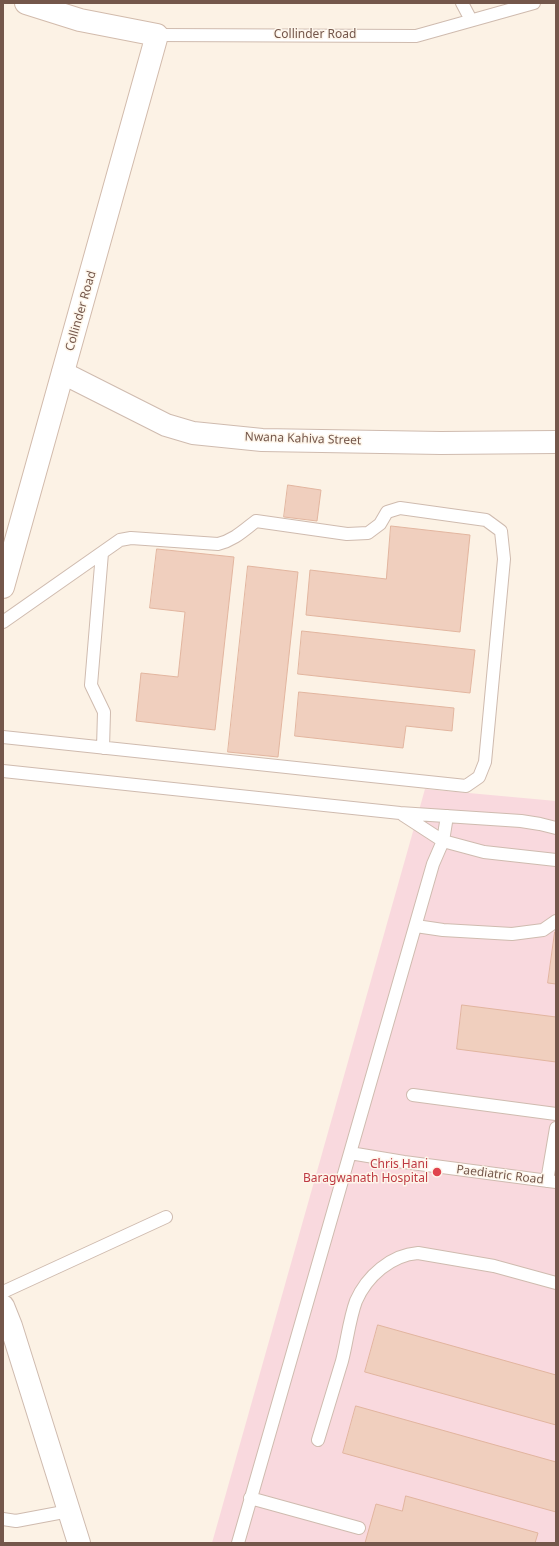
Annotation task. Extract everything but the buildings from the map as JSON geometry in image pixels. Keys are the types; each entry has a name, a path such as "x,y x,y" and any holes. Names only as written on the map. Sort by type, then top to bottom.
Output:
{"street":[{"name":"Collinder Road","path":"3,587 158,35 80,20 26,3"},
{"name":"Nwana Kahiva Street","path":"63,373 166,425 193,432 262,440 441,443 556,442"},
{"path":"3,1306 11,1326 79,1543"}],"lane":[{"path":"462,3 471,20"},
{"name":"Collinder Road","path":"158,35 416,36 534,3"},
{"path":"3,622 120,540 131,538 218,544 229,541 240,535 256,521 347,534 368,533 380,524 387,512 400,508 486,520 502,531 504,545 485,762 479,777 466,786 3,737"},
{"path":"102,553 91,685 104,712 103,748"},
{"path":"3,771 400,813 521,821 556,828"},
{"path":"400,813 443,841 484,852 556,860"},
{"path":"238,1543 350,1153 373,1067 416,926 433,864 443,841 447,816"},
{"path":"416,926 443,930 512,934 543,930 556,921"},
{"path":"413,1095 556,1114"},
{"path":"552,1182 556,1128"},
{"name":"Paediatric Road","path":"350,1153 404,1162 552,1182"},
{"path":"3,1292 166,1217"},
{"path":"318,1440 356,1301 372,1276 385,1264 408,1253 418,1253 494,1266 556,1283"},
{"path":"250,1498 359,1528"},
{"path":"3,1519 16,1521 69,1510"}],"shaded area":[{"name":"Chris Hani Baragwanath Hospital","path":"425,789 556,801 556,1543 212,1543"}],"place":[{"name":"Chris Hani Baragwanath Hospital","path":"437,1172"}]}
